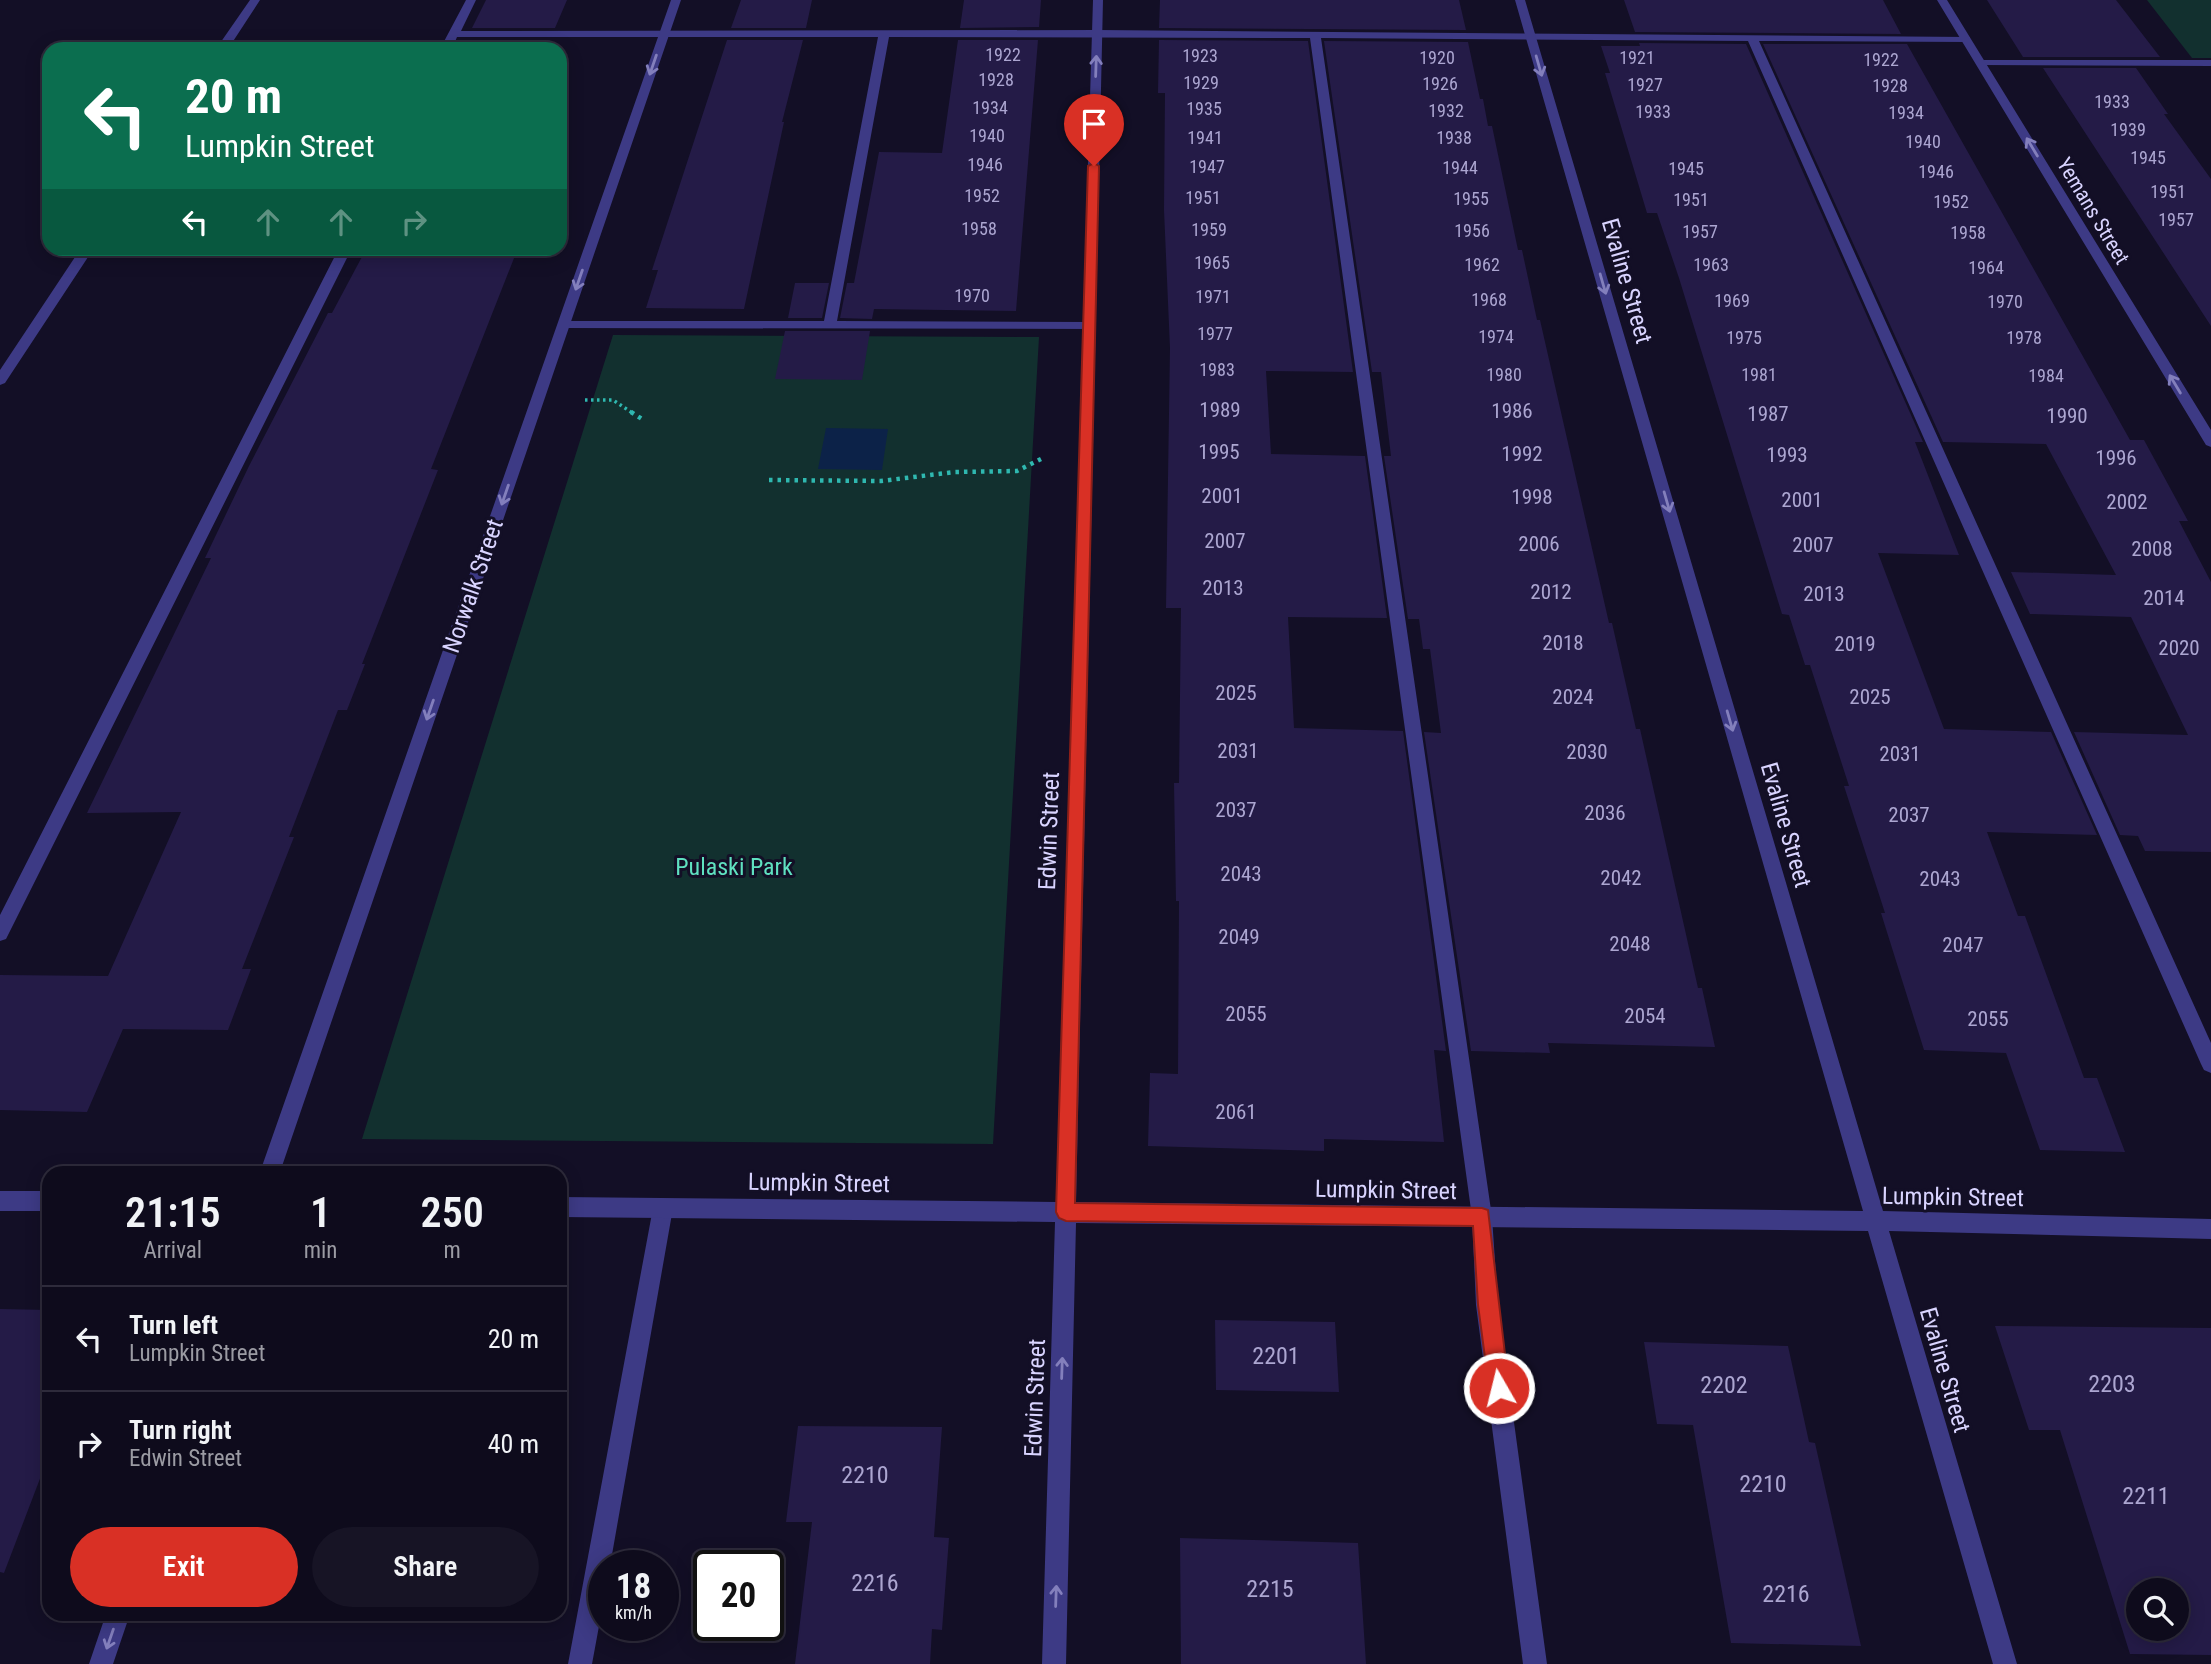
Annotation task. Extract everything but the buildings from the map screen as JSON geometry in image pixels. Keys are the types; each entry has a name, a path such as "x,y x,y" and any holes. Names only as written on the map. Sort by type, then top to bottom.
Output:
{"street":[{"path":"227,42 255,0"},
{"path":"450,42 471,0"},
{"name":"Norwalk Street","path":"272,1166 676,0"},
{"name":"Edwin Street","path":"1054,1664 1098,0"},
{"name":"Evaline Street","path":"1520,0 2005,1664"},
{"name":"Yemans Street","path":"1942,0 2211,442"},
{"path":"454,34 1097,33 1966,39"},
{"path":"830,325 884,34"},
{"path":"1315,35 1482,1217 1488,1305 1535,1664"},
{"path":"1752,38 2211,1064"},
{"path":"1980,62 2211,63"},
{"path":"0,380 83,256"},
{"path":"0,933 342,256"},
{"path":"564,324 1089,326"},
{"path":"0,1201 42,1201"},
{"name":"Lumpkin Street","path":"567,1207 1876,1221 2211,1229"},
{"path":"580,1664 663,1208"},
{"path":"101,1664 116,1621"}],"path":[{"path":"584,400 613,400 642,418"},
{"path":"769,480 881,481 955,472 1017,471 1041,459"}],"green space":[{"path":"2147,0 2211,0 2211,58 2192,58"},
{"name":"Pulaski Park","path":"613,335 1039,337 993,1144 362,1139"}],"water":[{"path":"826,428 888,429 882,470 818,469"}],"route":[{"path":"1094,166 1066,1212 1482,1217 1488,1305 1499,1388"}]}
